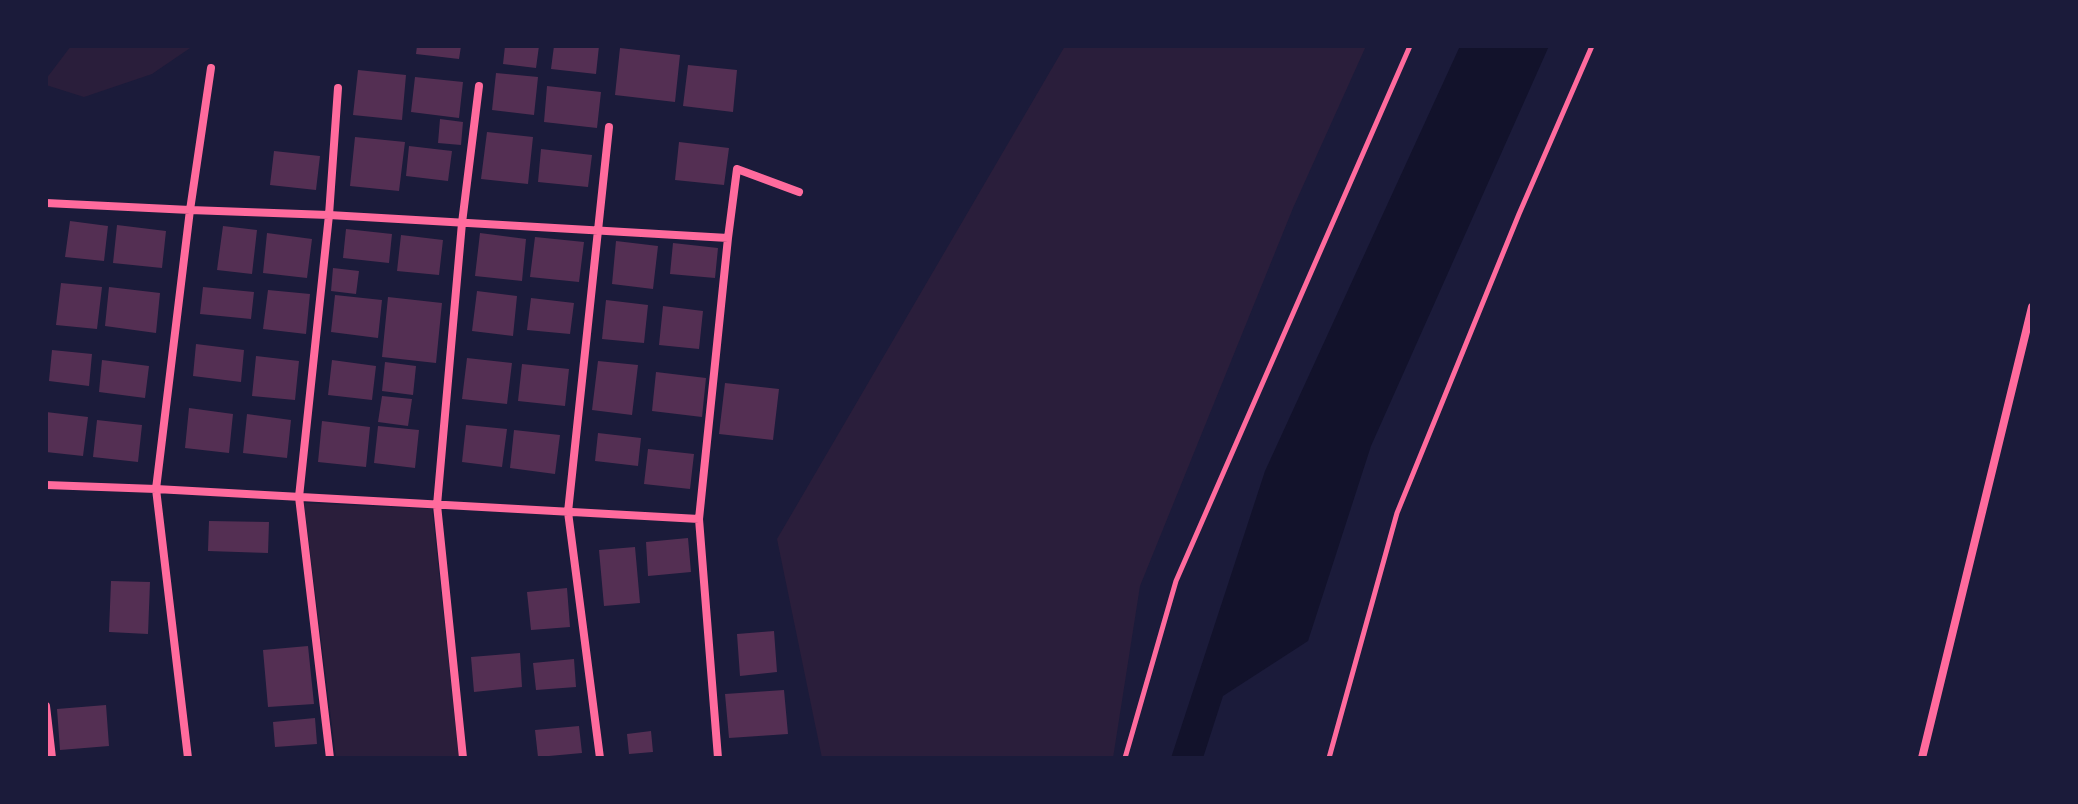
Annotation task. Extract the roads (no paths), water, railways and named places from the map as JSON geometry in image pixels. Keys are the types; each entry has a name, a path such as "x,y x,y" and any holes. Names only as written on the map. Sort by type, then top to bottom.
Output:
{"street":[{"path":"188,758 156,489 190,210 211,68"},
{"path":"463,758 437,505 462,223 479,86"},
{"path":"330,758 299,497 329,215 338,88"},
{"path":"600,758 568,512 609,127"},
{"path":"718,758 699,519 737,169 799,192"},
{"path":"46,203 329,215 728,238"},
{"path":"1922,758 2032,307"},
{"path":"46,485 699,519"},
{"path":"46,706 52,758"}]}
